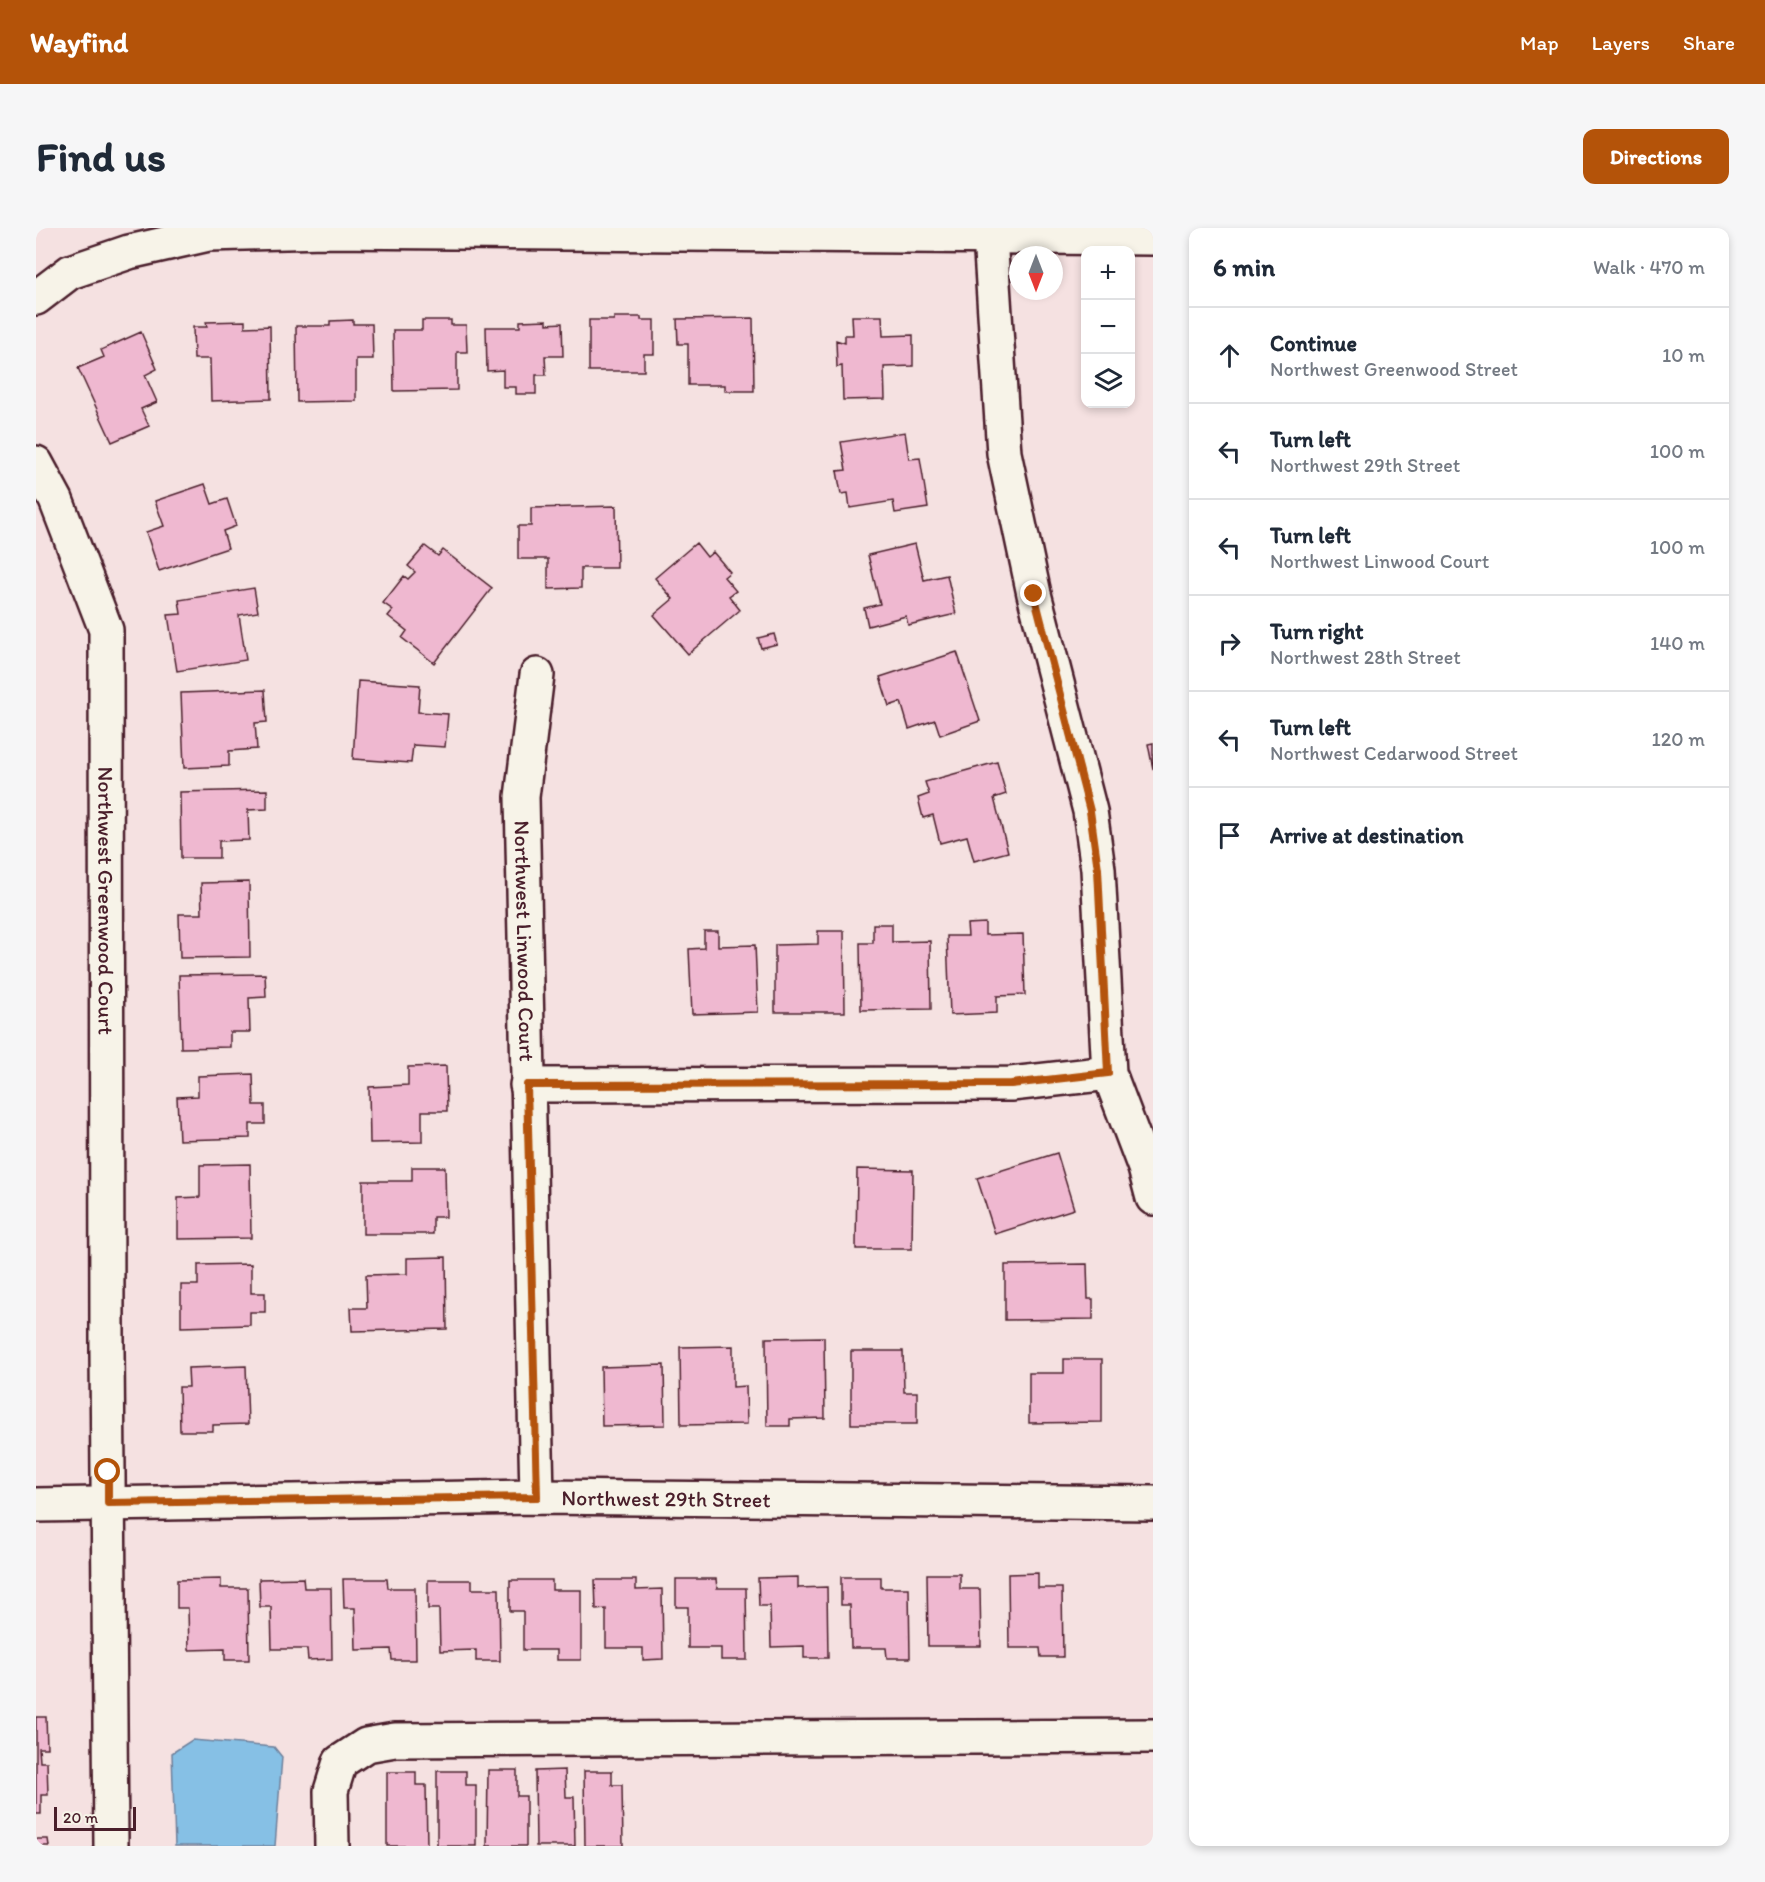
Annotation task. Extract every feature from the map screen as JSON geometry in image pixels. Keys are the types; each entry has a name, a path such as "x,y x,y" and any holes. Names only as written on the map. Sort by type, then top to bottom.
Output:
{"street":[{"path":"36,298 70,272 129,252 209,234 326,231 1153,238"},
{"path":"990,237 1004,453 1034,594 1090,811 1098,869 1108,1073 1145,1168 1153,1198"},
{"name":"Northwest Greenwood Court","path":"36,463 56,500 106,630 107,1352 111,1846"},
{"name":"Northwest Linwood Court","path":"537,675 522,797 537,1497"},
{"path":"527,1085 1011,1084 1108,1073"},
{"name":"Northwest 29th Street","path":"36,1505 537,1497 1153,1503"},
{"path":"332,1846 331,1791 340,1762 366,1745 395,1740 1153,1736"}],"water":[{"path":"192,1740 274,1747 282,1757 275,1846 175,1846 172,1753"}],"building":[{"path":"852,316 882,316 883,336 913,335 913,366 884,367 885,399 843,400 842,366 837,367 836,340 845,343 845,335 853,335"},
{"path":"614,317 641,317 641,320 654,320 654,354 644,354 644,371 589,371 589,320 614,320"},
{"path":"753,318 754,391 725,391 725,385 688,385 688,344 678,344 677,319"},
{"path":"353,320 353,324 372,324 373,359 356,359 356,401 297,402 296,326 330,326 330,321"},
{"path":"422,320 451,320 451,325 466,325 467,352 457,352 457,390 394,391 393,330 422,330"},
{"path":"547,320 547,324 562,323 563,356 545,356 546,375 536,375 536,394 516,394 516,387 503,387 503,370 487,371 486,327 520,327 520,321"},
{"path":"245,321 245,327 270,326 271,399 211,401 210,359 194,359 193,327 207,327 206,322"},
{"path":"141,332 157,369 145,375 157,402 141,409 149,426 112,442 78,368 104,357 101,350"},
{"path":"905,432 909,459 920,458 928,508 895,513 893,501 850,508 848,493 841,494 837,471 846,470 841,442"},
{"path":"205,484 212,504 227,499 236,526 223,531 228,548 159,571 146,532 164,526 155,501"},
{"path":"616,506 617,568 581,568 581,588 548,589 548,559 518,559 518,526 531,526 531,508"},
{"path":"696,543 707,557 713,552 730,572 724,577 736,591 729,596 740,610 688,654 654,615 673,599 655,578"},
{"path":"915,544 924,580 947,575 956,614 908,625 906,616 868,626 864,608 880,604 868,555"},
{"path":"425,546 438,556 443,550 492,588 434,663 402,638 407,631 388,616 393,610 383,603 404,576 408,579 415,572 408,566"},
{"path":"254,588 258,612 239,615 246,660 177,671 168,615 181,614 179,600"},
{"path":"774,634 777,644 761,648 758,638"},
{"path":"957,652 980,721 940,735 935,720 909,729 901,702 889,706 880,677"},
{"path":"358,681 420,685 418,712 448,714 445,747 413,745 411,763 353,759"},
{"path":"265,690 267,722 255,723 257,749 229,751 229,766 184,768 181,693"},
{"path":"1153,743 1153,769 1148,744"},
{"path":"997,762 1006,794 994,798 1008,852 974,861 967,836 940,843 933,815 923,818 918,798 929,794 925,782"},
{"path":"267,790 267,809 248,810 249,840 219,841 219,858 181,858 180,792"},
{"path":"249,882 250,957 180,958 179,914 202,914 201,883"},
{"path":"985,923 985,935 1023,934 1025,995 997,996 997,1013 950,1015 947,936 968,936 967,924"},
{"path":"873,924 892,924 892,942 930,941 931,1009 861,1010 860,943 873,943"},
{"path":"704,931 718,931 718,946 755,945 758,1012 692,1014 689,949 704,948"},
{"path":"818,931 844,931 845,1012 775,1012 775,945 818,944"},
{"path":"265,974 266,997 249,998 250,1032 230,1032 230,1047 181,1048 179,975"},
{"path":"446,1066 447,1111 422,1111 422,1142 370,1143 369,1087 408,1085 408,1067"},
{"path":"253,1074 254,1105 265,1105 265,1124 250,1124 250,1138 179,1140 177,1097 198,1096 198,1076"},
{"path":"1057,1153 1074,1209 995,1234 977,1178"},
{"path":"250,1164 251,1238 178,1239 178,1198 200,1197 200,1165"},
{"path":"412,1167 445,1167 446,1217 433,1217 433,1234 363,1234 363,1181 412,1181"},
{"path":"857,1169 913,1170 912,1249 856,1249"},
{"path":"446,1257 447,1329 352,1331 351,1308 367,1308 366,1275 407,1274 407,1258"},
{"path":"251,1264 251,1293 265,1293 265,1312 250,1312 250,1325 181,1327 181,1285 198,1285 198,1265"},
{"path":"1087,1264 1088,1299 1093,1299 1093,1319 1005,1320 1005,1265"},
{"path":"824,1337 825,1418 790,1419 790,1426 767,1426 766,1338"},
{"path":"733,1346 733,1387 746,1386 747,1424 681,1425 680,1347"},
{"path":"851,1351 903,1351 904,1392 917,1392 917,1424 851,1424"},
{"path":"1064,1359 1102,1359 1102,1422 1029,1423 1029,1373 1064,1373"},
{"path":"664,1365 665,1425 602,1426 601,1367"},
{"path":"246,1366 248,1424 213,1425 213,1431 180,1431 179,1387 189,1387 188,1368"},
{"path":"1038,1573 1038,1588 1062,1588 1063,1657 1041,1657 1040,1648 1009,1648 1008,1574"},
{"path":"927,1574 960,1574 960,1589 980,1589 981,1646 928,1646"},
{"path":"798,1577 798,1588 827,1587 828,1658 804,1658 804,1646 771,1647 770,1606 759,1606 758,1578"},
{"path":"841,1577 881,1577 881,1588 909,1588 910,1658 887,1658 886,1648 851,1648 850,1605 841,1605"},
{"path":"303,1578 304,1588 331,1588 332,1659 308,1660 307,1649 272,1649 271,1607 260,1607 259,1579"},
{"path":"221,1579 221,1588 248,1588 249,1660 225,1660 225,1649 189,1650 188,1608 177,1608 177,1580"},
{"path":"343,1579 387,1579 388,1588 415,1588 416,1660 392,1660 391,1649 356,1650 355,1608 344,1608"},
{"path":"676,1579 716,1579 717,1588 746,1588 747,1660 721,1660 721,1648 688,1648 688,1607 676,1607"},
{"path":"428,1580 472,1580 472,1589 499,1589 500,1661 476,1661 476,1650 440,1651 439,1609 428,1609"},
{"path":"510,1580 552,1580 552,1590 581,1590 581,1660 557,1660 557,1650 523,1650 523,1611 510,1611"},
{"path":"595,1580 636,1580 636,1590 662,1589 663,1659 643,1660 643,1648 606,1648 606,1609 596,1610"},
{"path":"36,1717 46,1717 47,1748 39,1748 40,1762 47,1762 48,1795 41,1795 41,1814 36,1814"},
{"path":"488,1770 517,1770 517,1796 526,1796 526,1846 487,1846"},
{"path":"565,1770 566,1797 574,1797 575,1846 536,1846 535,1771"},
{"path":"437,1771 466,1771 466,1785 476,1785 476,1846 437,1846"},
{"path":"584,1771 612,1771 612,1785 622,1785 623,1846 585,1846"},
{"path":"387,1772 416,1772 416,1785 426,1785 427,1846 387,1846"},
{"path":"36,1839 48,1839 49,1846 36,1846"}],"route":[{"path":"108,1472 108,1503 537,1497 527,1085 1011,1084 1108,1073 1098,869 1090,811 1034,594"}]}
